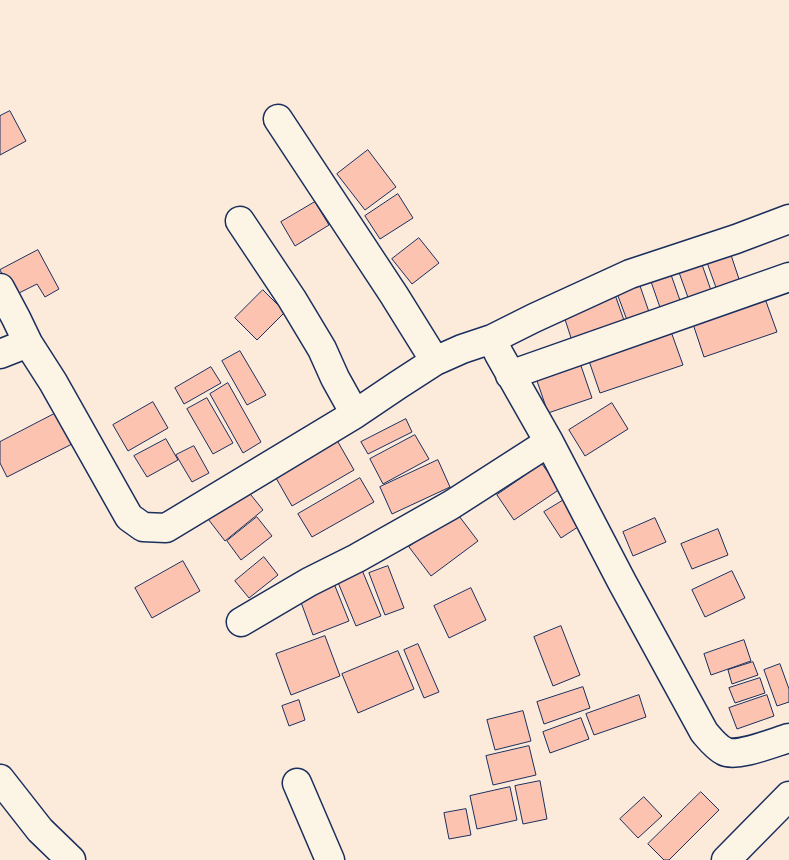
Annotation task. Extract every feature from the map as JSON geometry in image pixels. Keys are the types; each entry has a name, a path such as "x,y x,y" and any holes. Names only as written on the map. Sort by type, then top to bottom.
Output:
{"street":[{"path":"278,119 394,295 435,361"},
{"path":"0,288 28,342 53,382 129,517 143,527 166,528 355,414 435,361 492,339 630,274 736,239 789,219"},
{"path":"240,222 292,299 322,349 335,378 355,414"},
{"path":"510,375 789,277"},
{"path":"492,339 498,354 550,442 622,582 704,732 713,743 725,752 737,754 789,738"},
{"path":"0,354 28,342"},
{"path":"241,622 309,582 357,558 451,505 550,442"},
{"path":"0,779 40,830 71,860"},
{"path":"297,783 330,860"},
{"path":"726,860 789,796"}],"building":[{"path":"10,111 26,141 0,155 0,116"},
{"path":"368,150 396,187 365,210 337,174"},
{"path":"398,194 413,218 380,239 365,216"},
{"path":"315,202 329,225 295,246 281,222"},
{"path":"419,238 439,263 412,284 392,259"},
{"path":"729,249 741,285 718,293 705,257"},
{"path":"38,250 59,289 45,297 37,284 13,296 0,270"},
{"path":"699,256 713,296 690,303 676,264"},
{"path":"668,266 683,309 663,316 648,273"},
{"path":"638,280 649,312 627,320 615,288"},
{"path":"613,289 626,326 573,344 561,307"},
{"path":"263,290 285,312 257,340 235,318"},
{"path":"763,293 777,332 704,357 691,318"},
{"path":"669,326 683,365 600,393 587,355"},
{"path":"240,351 266,395 247,405 222,361"},
{"path":"578,357 592,398 548,413 534,372"},
{"path":"211,367 221,383 184,404 175,388"},
{"path":"228,383 261,442 243,453 210,394"},
{"path":"207,398 233,443 213,454 187,409"},
{"path":"153,402 168,428 128,451 113,425"},
{"path":"612,403 628,429 585,456 569,430"},
{"path":"60,411 76,442 7,477 0,463 0,442"},
{"path":"406,419 412,432 368,454 361,442"},
{"path":"334,435 354,470 292,506 272,471"},
{"path":"415,435 429,459 383,484 370,459"},
{"path":"166,439 178,460 147,477 134,456"},
{"path":"194,446 209,473 192,482 176,455"},
{"path":"438,460 450,487 392,514 380,487"},
{"path":"542,464 560,489 514,520 497,495"},
{"path":"360,478 374,502 312,537 298,514"},
{"path":"243,485 263,510 225,541 205,515"},
{"path":"567,498 584,523 561,538 544,512"},
{"path":"456,512 478,541 431,576 409,547"},
{"path":"257,517 272,536 241,560 227,541"},
{"path":"655,518 666,542 633,556 623,532"},
{"path":"718,529 728,555 692,569 681,544"},
{"path":"264,557 278,575 249,598 235,581"},
{"path":"183,561 200,591 152,618 135,588"},
{"path":"388,566 404,608 385,615 369,573"},
{"path":"362,570 381,616 356,626 337,580"},
{"path":"732,571 745,598 705,617 692,590"},
{"path":"333,581 349,621 313,635 298,594"},
{"path":"471,588 486,620 449,638 434,606"},
{"path":"561,626 580,675 553,686 534,637"},
{"path":"325,636 340,676 291,695 276,654"},
{"path":"744,640 751,661 711,675 704,654"},
{"path":"418,644 439,692 424,698 404,650"},
{"path":"398,651 414,689 358,713 342,674"},
{"path":"753,662 758,675 732,684 728,670"},
{"path":"780,664 789,689 789,702 777,706 764,670"},
{"path":"760,678 765,693 735,703 729,688"},
{"path":"583,687 590,708 544,724 537,702"},
{"path":"639,695 646,717 594,735 586,714"},
{"path":"767,695 774,716 737,729 729,708"},
{"path":"299,700 305,720 289,726 282,706"},
{"path":"523,711 531,741 495,750 487,720"},
{"path":"581,718 589,739 550,753 543,732"},
{"path":"529,746 536,775 493,785 486,756"},
{"path":"540,781 547,819 523,824 515,786"},
{"path":"510,787 517,820 477,829 470,796"},
{"path":"701,792 719,810 669,860 664,860 648,844"},
{"path":"644,797 662,816 638,838 620,819"},
{"path":"466,809 471,835 449,839 444,813"}]}
